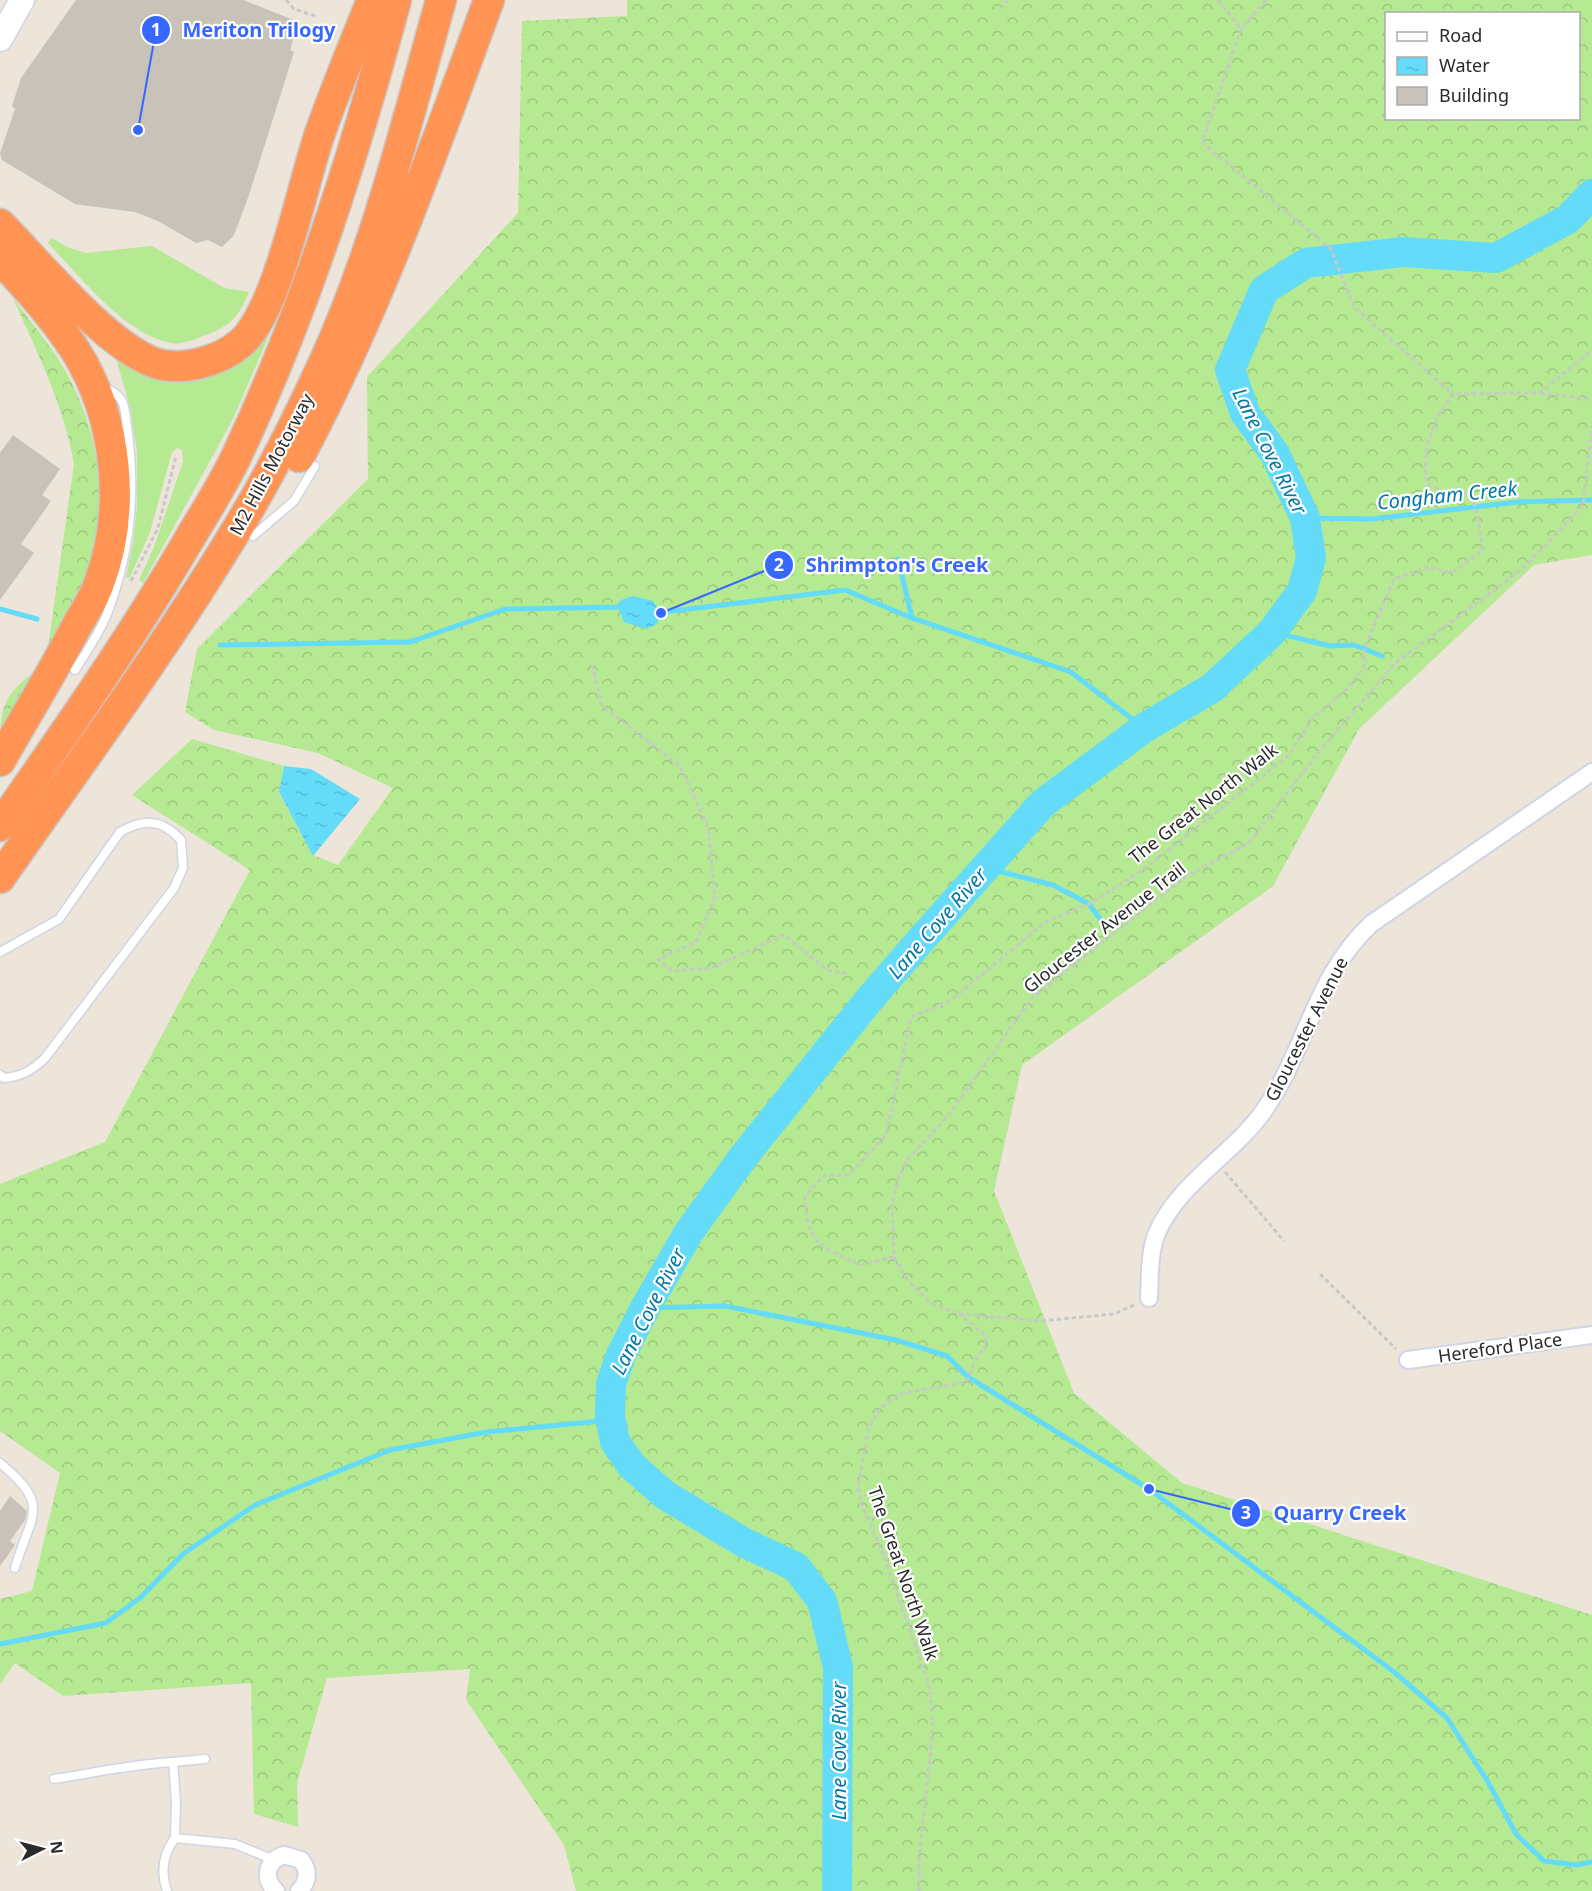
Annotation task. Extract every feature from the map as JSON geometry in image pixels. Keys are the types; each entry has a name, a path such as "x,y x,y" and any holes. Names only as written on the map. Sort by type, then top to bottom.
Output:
{"highway":[{"path":"0,224 106,332 131,351 157,364 184,366 216,359 241,343 259,319 275,280 319,136 372,0"},
{"name":"M2 Hills Motorway","path":"0,826 151,604 236,456 295,322 332,220 372,91 396,0"},
{"name":"M2 Hills Motorway","path":"0,878 204,583 281,451 326,359 349,301 402,140 441,0"},
{"path":"204,583 253,536 278,498 329,402 386,273 489,0"},
{"path":"0,259 59,326 91,380 109,437 115,476 112,530 98,586 38,699 0,761"}],"main road":[{"path":"0,13 12,0"},
{"path":"0,39 22,0"}],"street":[{"name":"Gloucester Avenue","path":"1149,1298 1150,1265 1156,1235 1176,1202 1262,1112 1277,1089 1335,966 1350,944 1371,924 1592,772"},
{"name":"Hereford Place","path":"1408,1360 1592,1335"},
{"path":"276,1891 267,1876 274,1860 290,1855 304,1864 306,1882 299,1891"}],"lane":[{"path":"75,670 106,615 115,591 128,529 132,484 131,457 122,402 116,393 91,380"},
{"path":"253,536 294,501 315,466"},
{"path":"0,952 59,919 120,832 134,824 147,822 161,824 181,840 183,868 174,888 45,1058 31,1071 11,1078 0,1075"},
{"path":"0,1463 25,1484 33,1501 32,1520 15,1568"},
{"path":"54,1779 126,1766 205,1758"},
{"path":"167,1891 163,1880 163,1862 175,1838 176,1802 172,1762"},
{"path":"175,1838 235,1844 274,1860"}],"path":[{"path":"286,0 294,9 315,16"},
{"path":"1001,9 1007,0"},
{"path":"1218,0 1241,29"},
{"path":"1266,0 1241,29 1202,142 1331,249 1354,307 1453,394 1540,393 1592,399"},
{"path":"1540,393 1592,350"},
{"name":"The Great North Walk","path":"894,1257 860,1265 817,1244 806,1224 805,1197 823,1176 849,1175 886,1135 911,1017 950,1001 1045,922 1089,904 1144,869 1289,755 1313,718 1347,689 1364,667 1365,662 1362,656 1394,579 1429,567 1452,573 1484,550 1477,512 1471,496 1442,491 1427,484 1423,464 1436,418 1453,394"},
{"name":"Gloucester Avenue Trail","path":"894,1257 892,1204 898,1179 908,1159 948,1116 1032,998 1185,877 1249,843 1317,754 1395,663 1503,584 1530,561 1583,505 1592,426"},
{"path":"115,591 125,588 133,579 158,528 176,456"},
{"path":"592,665 602,706 680,766 708,827 715,897 696,942 657,959 671,971 711,968 784,935 827,970 849,974"},
{"path":"1216,1162 1284,1241"},
{"path":"894,1257 906,1278 929,1302 959,1314 1041,1321 1114,1314 1149,1298"},
{"path":"1320,1274 1408,1360"},
{"name":"The Great North Walk","path":"919,1891 919,1858 933,1727 929,1684 883,1554 862,1504 858,1486 869,1428 876,1414 888,1401 903,1393 966,1382 978,1355 987,1345 984,1334 959,1314"}],"green space":[{"path":"627,0 1592,0 1592,555 1534,565 1359,729 1273,886 1022,1065 994,1191 1074,1393 1182,1483 1592,1615 1592,1891 576,1891 564,1845 466,1700 470,1669 327,1678 297,1783 298,1827 254,1814 251,1683 63,1696 15,1663 0,1684 0,1599 32,1591 60,1473 0,1431 0,1184 105,1142 250,870 132,795 192,739 284,766 279,793 313,855 338,865 393,788 318,753 214,730 185,712 197,649 368,479 367,377 518,213 522,21 627,16"},
{"path":"52,238 67,247 86,253 152,246 224,288 249,292 238,314 222,328 188,341 171,343 136,328 104,302 48,243"},
{"path":"13,298 51,349 71,381 90,432 99,480 97,527 88,572 72,616 27,703 0,747 2,717 9,697 23,681 46,662 74,464 57,400"},
{"path":"273,326 233,419 143,583 139,580 154,547 183,462 182,450 177,448 172,452 150,532 130,577 126,578 137,505 137,452 130,407 116,358 138,368"}],"water":[{"path":"633,596 653,601 661,613 657,624 646,629 624,622 617,605 621,600"},
{"path":"284,766 311,769 360,799 313,856 279,792"}],"building":[{"path":"76,0 243,0 296,21 297,27 290,50 294,52 249,195 234,235 222,247 208,240 196,243 158,221 135,212 75,204 2,160 0,153 15,109 12,106 21,78"},
{"path":"13,435 60,469 42,495 51,501 21,544 34,553 0,600 0,453"},
{"path":"10,1496 27,1511 25,1520 10,1541 15,1545 0,1566 0,1511"}],"waterway":[{"name":"Lane Cove River","path":"837,1891 838,1667 822,1601 796,1567 743,1542 665,1495 632,1466 615,1442 610,1415 611,1384 621,1355 689,1232 744,1156 868,1001 1042,804 1144,728 1212,688 1272,632 1302,591 1311,558 1305,518 1275,454 1245,413 1230,370 1264,290 1306,263 1403,252 1496,258 1568,219 1592,194"},
{"name":"Congham Creek","path":"1305,518 1372,519 1517,502 1592,500"},
{"path":"898,559 912,618"},
{"path":"656,613 845,590 912,618 1071,672 1144,728"},
{"path":"220,645 410,642 505,609 623,607"},
{"path":"0,609 37,619"},
{"path":"1272,632 1330,646 1354,645 1382,656"},
{"path":"986,868 1053,885 1089,904 1107,928"},
{"path":"645,1308 725,1306 896,1340 947,1356 968,1377 1149,1489 1394,1672 1447,1718 1488,1782 1516,1834 1544,1861 1576,1865 1592,1862"},
{"path":"0,1644 106,1623 141,1597 183,1554 255,1505 390,1450 487,1432 611,1420"}],"place":[{"name":"Meriton Trilogy","path":"138,130"},
{"name":"Shrimpton's Creek","path":"661,613"},
{"name":"Quarry Creek","path":"1149,1489"}]}
